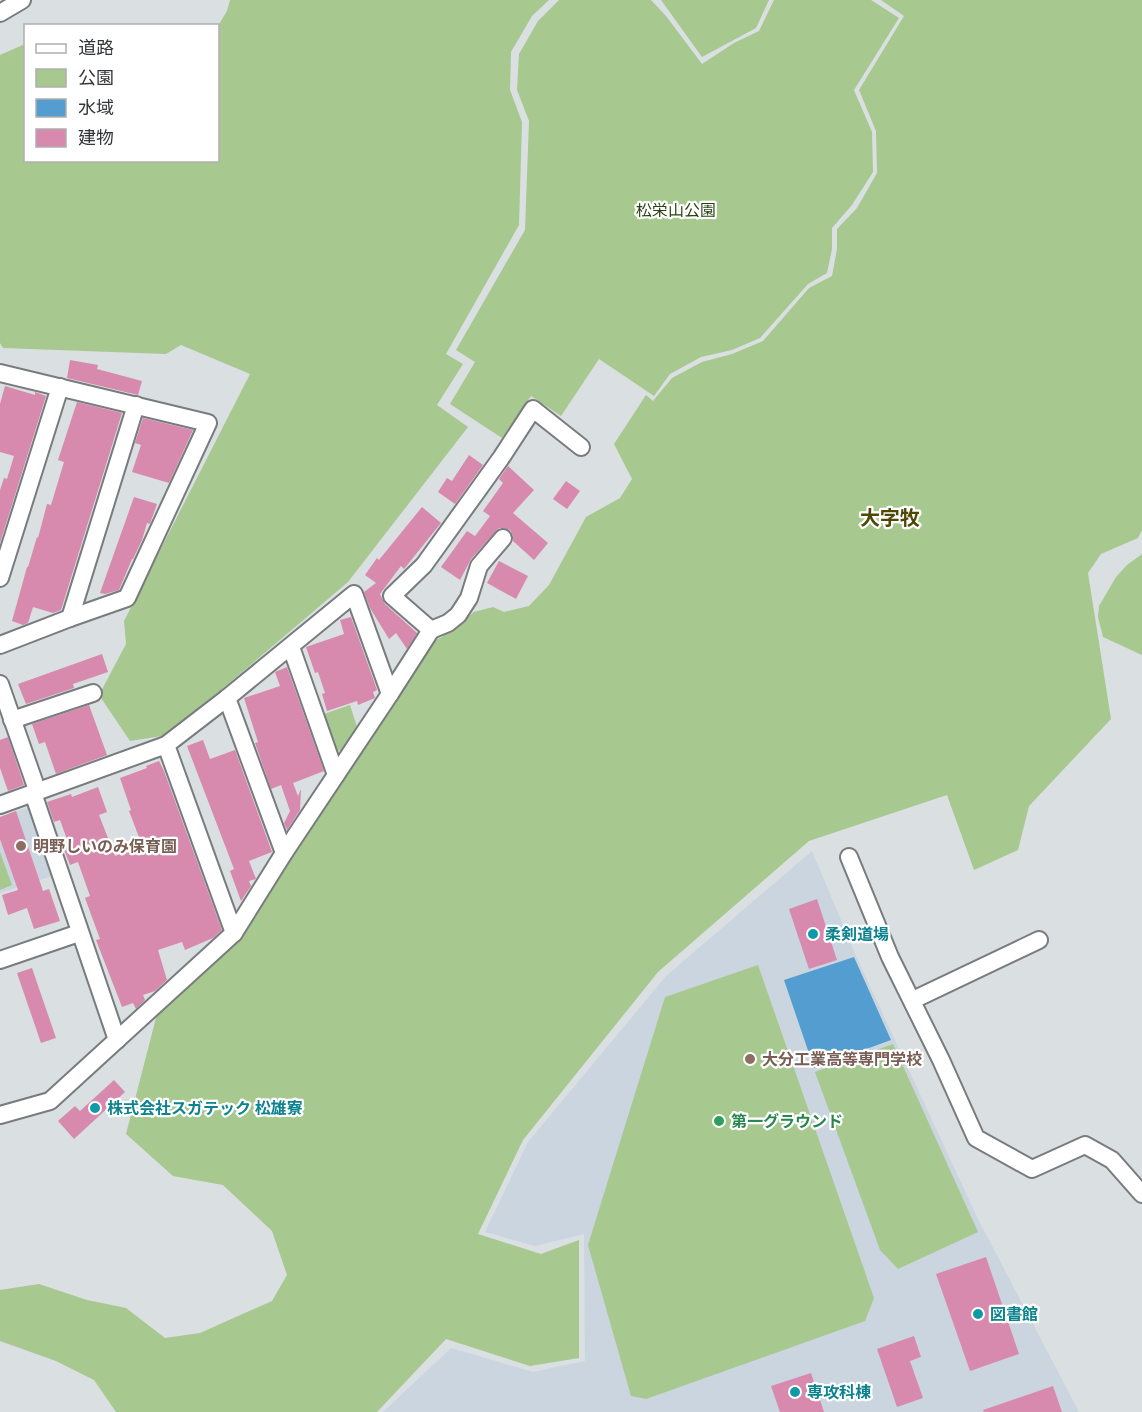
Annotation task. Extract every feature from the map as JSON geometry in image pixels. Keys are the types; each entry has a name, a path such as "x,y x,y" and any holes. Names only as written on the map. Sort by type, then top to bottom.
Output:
{"street":[{"path":"0,13 22,0"},
{"path":"0,374 208,423 127,598 0,645"},
{"path":"0,578 60,387"},
{"path":"70,618 136,405"},
{"path":"431,630 392,596 424,565 501,458 533,408 581,447"},
{"path":"0,1115 50,1101 234,933 431,630 448,623 458,615 469,598 479,566 503,538"},
{"path":"0,805 166,745 291,647 354,594 390,694"},
{"path":"291,647 336,775"},
{"path":"0,684 36,787 33,793 79,933 117,1040"},
{"path":"12,720 93,693"},
{"path":"227,698 284,853"},
{"path":"166,745 234,933"},
{"path":"849,857 890,957 913,1000 976,1138 1032,1169 1085,1145 1112,1160 1142,1194"},
{"path":"0,960 79,933"},
{"path":"913,1000 1039,940"}],"shaded area":[{"name":"明野しいのみ保育園","path":"29,807 52,876 0,893 0,817"},
{"name":"大分工業高等専門学校","path":"812,851 856,956 978,1219 1079,1412 383,1412 451,1348 533,1372 585,1361 584,1234 535,1246 485,1232 528,1142 666,976"}],"green space":[{"path":"230,0 549,0 532,16 511,52 510,90 522,122 519,225 446,354 463,364 437,405 468,427 348,582 168,735 130,741 99,695 126,644 124,621 250,374 181,345 166,354 3,348 0,343 0,55 24,44 24,162 219,162 219,24"},
{"name":"松栄山公園","path":"559,0 651,0 702,64 734,43 759,31 774,0 871,0 899,18 854,90 872,132 873,172 852,205 832,228 832,249 827,273 808,284 760,338 732,350 701,357 670,374 654,396 599,359 561,416 531,396 502,438 450,404 475,362 456,350 525,230 529,121 517,90 519,54 538,21"},
{"path":"661,0 769,0 756,28 702,57"},
{"path":"881,0 1142,0 1142,530 1138,538 1101,554 1088,573 1111,719 1029,806 1018,850 974,870 947,795 809,841 658,972 523,1140 478,1234 541,1254 579,1240 579,1358 530,1366 446,1339 377,1412 116,1412 94,1380 56,1361 0,1341 0,1290 39,1284 87,1300 126,1308 165,1338 200,1333 272,1301 287,1275 272,1231 223,1185 173,1176 126,1134 157,1014 241,936 432,642 474,612 493,607 504,612 529,606 549,585 586,517 620,498 632,479 614,444 646,395 653,401 672,378 702,362 732,354 763,341 809,288 832,276 837,249 837,229 857,208 877,173 876,131 859,90 904,16"},
{"path":"1142,554 1142,655 1103,637 1098,617 1099,606 1116,577"},
{"path":"350,705 357,727 341,750 332,753 321,715"},
{"path":"0,852 12,885 0,890"},
{"name":"第一グラウンド","path":"758,965 874,1298 865,1321 646,1399 631,1396 588,1245 665,997"},
{"path":"893,1044 978,1232 898,1269 880,1250 815,1072"}],"water":[{"path":"854,957 891,1040 814,1068 784,980"}],"building":[{"path":"70,360 98,365 97,369 142,381 138,395 67,378"},
{"path":"5,386 46,396 0,543 0,490 4,478 7,479 14,456 0,452 0,404"},
{"path":"77,402 122,413 61,610 53,613 33,607 28,623 23,625 12,621 47,504 51,505 64,462 58,460"},
{"path":"143,418 193,430 169,483 132,472 141,445 135,443"},
{"path":"469,455 483,465 455,504 438,492 447,478 452,481"},
{"path":"508,466 534,490 513,513 548,543 534,560 513,541 510,530 499,528 471,559 460,580 441,567 467,531 475,536 490,516 483,511 503,483 499,479"},
{"path":"566,481 580,491 567,509 553,499"},
{"path":"134,497 157,504 150,524 147,523 142,540 119,590 100,593"},
{"path":"422,507 441,523 404,569 401,566 380,594 385,604 417,633 407,649 396,633 389,639 370,608 364,592 376,583 365,575"},
{"path":"499,561 528,576 516,599 487,583"},
{"path":"351,617 377,690 373,692 375,698 358,705 357,701 327,711 322,694 325,693 306,647 344,634 340,620"},
{"path":"102,654 108,672 73,684 74,688 26,704 18,684"},
{"path":"287,667 324,771 293,783 298,796 301,789 300,810 287,830 284,823 290,811 281,785 271,789 255,743 258,742 244,698 280,686 275,672"},
{"path":"89,705 107,755 56,774 45,742 39,744 32,724"},
{"path":"8,737 24,785 8,791 0,768 0,740"},
{"path":"203,740 210,759 235,750 272,852 249,861 256,879 249,881 251,886 241,901 230,871 234,869 187,746"},
{"path":"159,761 222,930 213,938 185,950 182,942 158,950 167,980 155,991 143,995 145,1000 136,1009 133,1003 122,1007 96,940 100,939 85,898 90,896 78,862 70,865 62,844 68,842 60,820 54,822 47,802 71,794 72,797 98,787 107,812 99,815 115,856 142,845 120,778"},
{"path":"16,811 43,891 49,889 60,921 34,929 27,908 8,915 2,895 18,890 0,839 0,817"},
{"name":"柔剣道場","path":"817,899 837,960 809,969 789,909"},
{"path":"32,968 56,1038 41,1043 17,973"},
{"name":"株式会社スガテック 松雄寮","path":"114,1080 125,1092 74,1139 58,1121 75,1106 80,1111"},
{"name":"図書館","path":"986,1257 1019,1354 970,1371 936,1274"},
{"path":"914,1336 921,1357 910,1361 923,1398 897,1407 877,1349"},
{"name":"専攻科棟","path":"811,1373 824,1412 780,1412 771,1386"},
{"path":"1053,1386 1062,1412 984,1412 983,1410"}],"place":[{"name":"明野しいのみ保育園","path":"21,846"},
{"name":"柔剣道場","path":"813,934"},
{"name":"大分工業高等専門学校","path":"750,1059"},
{"name":"株式会社スガテック 松雄寮","path":"95,1108"},
{"name":"第一グラウンド","path":"719,1121"},
{"name":"図書館","path":"978,1314"},
{"name":"専攻科棟","path":"795,1392"}],"district":[{"name":"大字牧","path":"890,518"}]}
